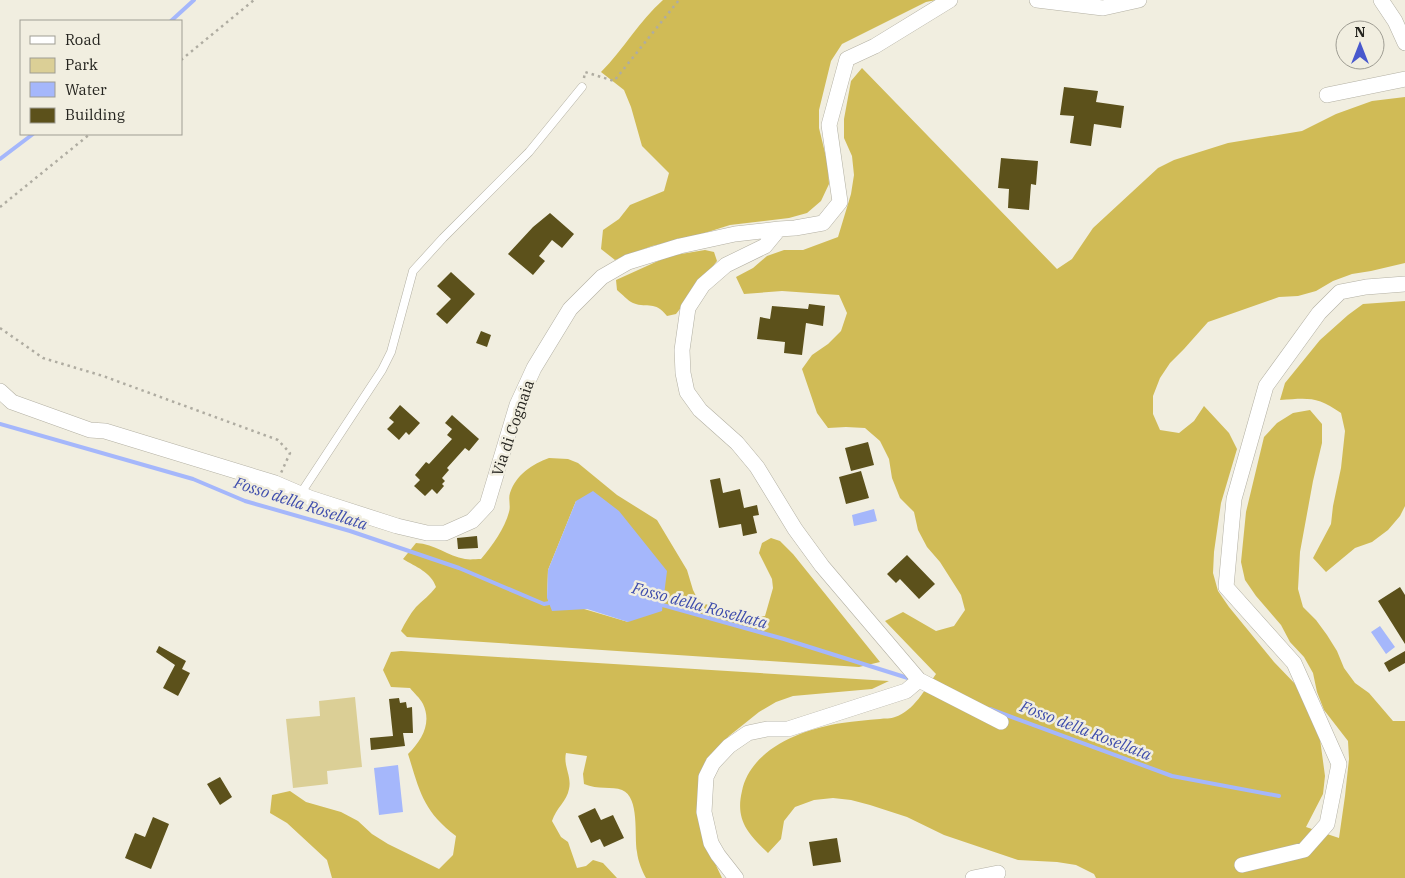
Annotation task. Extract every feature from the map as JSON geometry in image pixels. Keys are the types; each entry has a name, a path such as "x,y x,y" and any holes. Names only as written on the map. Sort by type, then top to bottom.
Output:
{"street":[{"name":"Via di Cognaia","path":"0,391 12,402 97,430 275,483 310,498 397,526 428,533 445,533 472,521 487,505 518,405 534,368 570,309 602,277 628,262 680,246 735,234 796,228 823,223 840,202 829,124 847,59 875,46 950,0"},
{"path":"1037,0 1103,8 1139,0"},
{"path":"1381,0 1395,21 1405,43"},
{"path":"1327,96 1405,78"},
{"path":"779,229 766,246 726,265 703,285 688,308 682,350 683,373 687,392 700,410 737,444 757,467 795,529 822,566 919,680 1001,722"},
{"path":"1242,865 1304,850 1327,824 1339,764 1294,662 1226,587 1236,489 1266,386 1320,313 1340,292 1366,287 1405,284"},
{"path":"736,878 711,843 704,812 706,777 713,763 729,746 748,733 767,729 788,729 906,690 919,680"},
{"path":"974,878 998,873"}],"lane":[{"path":"301,493 382,370 391,352 413,271 443,238 530,152 582,87"}],"path":[{"path":"182,59 254,0"},
{"path":"582,87 585,72 614,81 679,0"},
{"path":"0,207 89,135"},
{"path":"0,328 44,358 103,376 278,440 290,454 275,483"}],"green space":[{"path":"355,697 362,767 327,771 328,784 293,788 286,719 320,716 319,701"}],"shaded area":[{"path":"663,0 936,0 926,2 842,44 831,61 819,110 819,128 828,165 829,184 821,201 807,213 789,218 730,225 689,238 652,246 615,260 601,249 603,230 619,219 630,205 664,191 669,173 642,146 624,90 601,72 646,17"},
{"path":"862,68 1057,269 1072,259 1093,228 1158,168 1174,160 1228,143 1302,131 1336,114 1372,101 1405,97 1405,263 1352,274 1333,281 1316,291 1298,296 1279,297 1208,322 1170,363 1160,378 1153,396 1153,414 1160,430 1179,433 1194,421 1204,406 1229,433 1237,449 1221,503 1213,573 1218,591 1229,607 1274,662 1300,689 1320,739 1325,776 1323,794 1306,827 1339,838 1349,759 1348,741 1324,710 1317,692 1313,673 1304,657 1290,642 1281,625 1245,580 1241,562 1246,512 1264,437 1277,423 1293,413 1310,410 1322,424 1322,443 1300,552 1298,589 1303,607 1327,635 1337,651 1344,668 1355,683 1369,693 1393,721 1405,721 1405,878 1096,878 1094,874 1076,865 1018,860 944,835 907,817 851,800 833,798 814,800 795,807 784,821 781,839 768,853 749,833 740,810 742,791 747,776 767,752 781,743 811,730 842,723 892,718 902,714 919,699 936,674 885,621 903,612 936,631 954,626 965,610 961,595 940,562 927,547 918,530 914,512 900,498 892,478 889,459 880,441 865,428 828,428 817,413 802,369 812,355 828,344 841,331 847,313 839,295 782,291 744,294 736,277 753,268 767,256 784,250 803,250 838,237 851,194 854,175 852,156 844,138 844,119 851,81"},
{"path":"705,250 714,252 717,261 676,314 667,316 655,306 633,303 617,290 616,280 669,256"},
{"path":"1405,301 1405,506 1400,516 1388,530 1372,542 1355,548 1326,572 1313,558 1331,524 1341,468 1345,431 1341,413 1333,407 1312,399 1280,400 1285,383 1320,340 1348,315 1363,304"},
{"path":"549,458 568,459 578,463 617,495 657,520 687,570 697,598 705,604 755,618 765,616 773,588 772,579 759,553 762,543 771,538 780,541 793,554 880,662 859,667 407,637 401,631 406,622 416,607 436,587 431,577 403,559 416,543 467,559 481,559 494,543 507,518 510,510 510,493 516,481 525,471","holes":["576,501 628,622 547,598 548,570"]},
{"path":"401,651 889,681 872,689 793,696 776,702 759,712 729,736 705,765 713,859 722,878 646,878 640,866 636,845 632,800 622,790 584,784 583,774 587,756 566,753 569,789 552,821 561,837 568,842 577,868 586,866 593,860 603,863 617,878 332,878 327,860 287,823 270,813 272,795 290,791 306,802 341,812 358,821 372,834 388,844 439,869 453,855 456,836 429,809 420,790 408,754 418,743 424,731 426,711 419,698 410,688 391,687 383,670 391,652"}],"water":[{"path":"593,491 619,511 667,571 662,611 628,622 587,609 552,611 547,598 548,570 576,501"},
{"path":"874,509 877,521 854,526 852,515"},
{"path":"1380,626 1395,647 1386,654 1371,632"},
{"path":"398,765 403,812 379,815 374,768"}],"building":[{"path":"1064,87 1098,91 1096,102 1124,106 1121,128 1094,124 1091,146 1070,143 1074,116 1060,115"},
{"path":"1001,158 1038,161 1036,185 1031,184 1029,210 1008,208 1009,189 998,188"},
{"path":"550,213 574,234 562,248 552,240 539,256 545,261 533,275 508,254 533,227"},
{"path":"451,272 475,294 447,324 436,314 451,299 437,286"},
{"path":"809,304 825,306 823,326 806,323 802,355 784,353 785,342 757,339 760,317 770,319 772,306 808,309"},
{"path":"481,331 491,335 487,347 476,343"},
{"path":"400,405 420,423 409,435 406,432 399,440 387,429 394,422 389,418"},
{"path":"452,415 479,439 469,451 465,448 447,468 449,470 442,478 445,481 442,484 444,486 437,494 432,489 425,496 414,486 420,480 415,475 426,462 429,464 452,439 447,435 452,429 445,423"},
{"path":"868,442 874,465 851,471 845,448"},
{"path":"861,471 869,498 846,504 839,477"},
{"path":"720,478 723,493 740,489 744,508 757,505 759,515 753,516 757,533 743,536 741,524 719,528 710,480"},
{"path":"477,536 478,548 458,549 457,538"},
{"path":"907,555 935,584 919,599 900,579 896,583 887,574"},
{"path":"1400,587 1405,595 1405,644 1378,601"},
{"path":"159,646 186,661 182,669 190,673 178,696 163,688 175,665 156,652"},
{"path":"1405,651 1405,663 1389,672 1384,663"},
{"path":"399,698 400,703 406,702 407,708 412,707 413,733 403,733 405,746 371,750 370,738 393,736 389,699"},
{"path":"220,777 232,797 220,805 207,784"},
{"path":"595,808 601,820 613,815 624,838 604,847 600,839 591,843 578,816"},
{"path":"153,817 169,824 151,869 125,858 135,833 145,837"},
{"path":"837,838 841,862 813,866 809,842"}],"waterway":[{"path":"172,20 194,0"},
{"path":"0,159 32,135"},
{"name":"Fosso della Rosellata","path":"0,424 193,479 245,501 350,531 459,568 544,604 554,602"},
{"name":"Fosso della Rosellata","path":"659,604 784,639 911,679"},
{"name":"Fosso della Rosellata","path":"990,709 1172,776 1279,796"}]}
